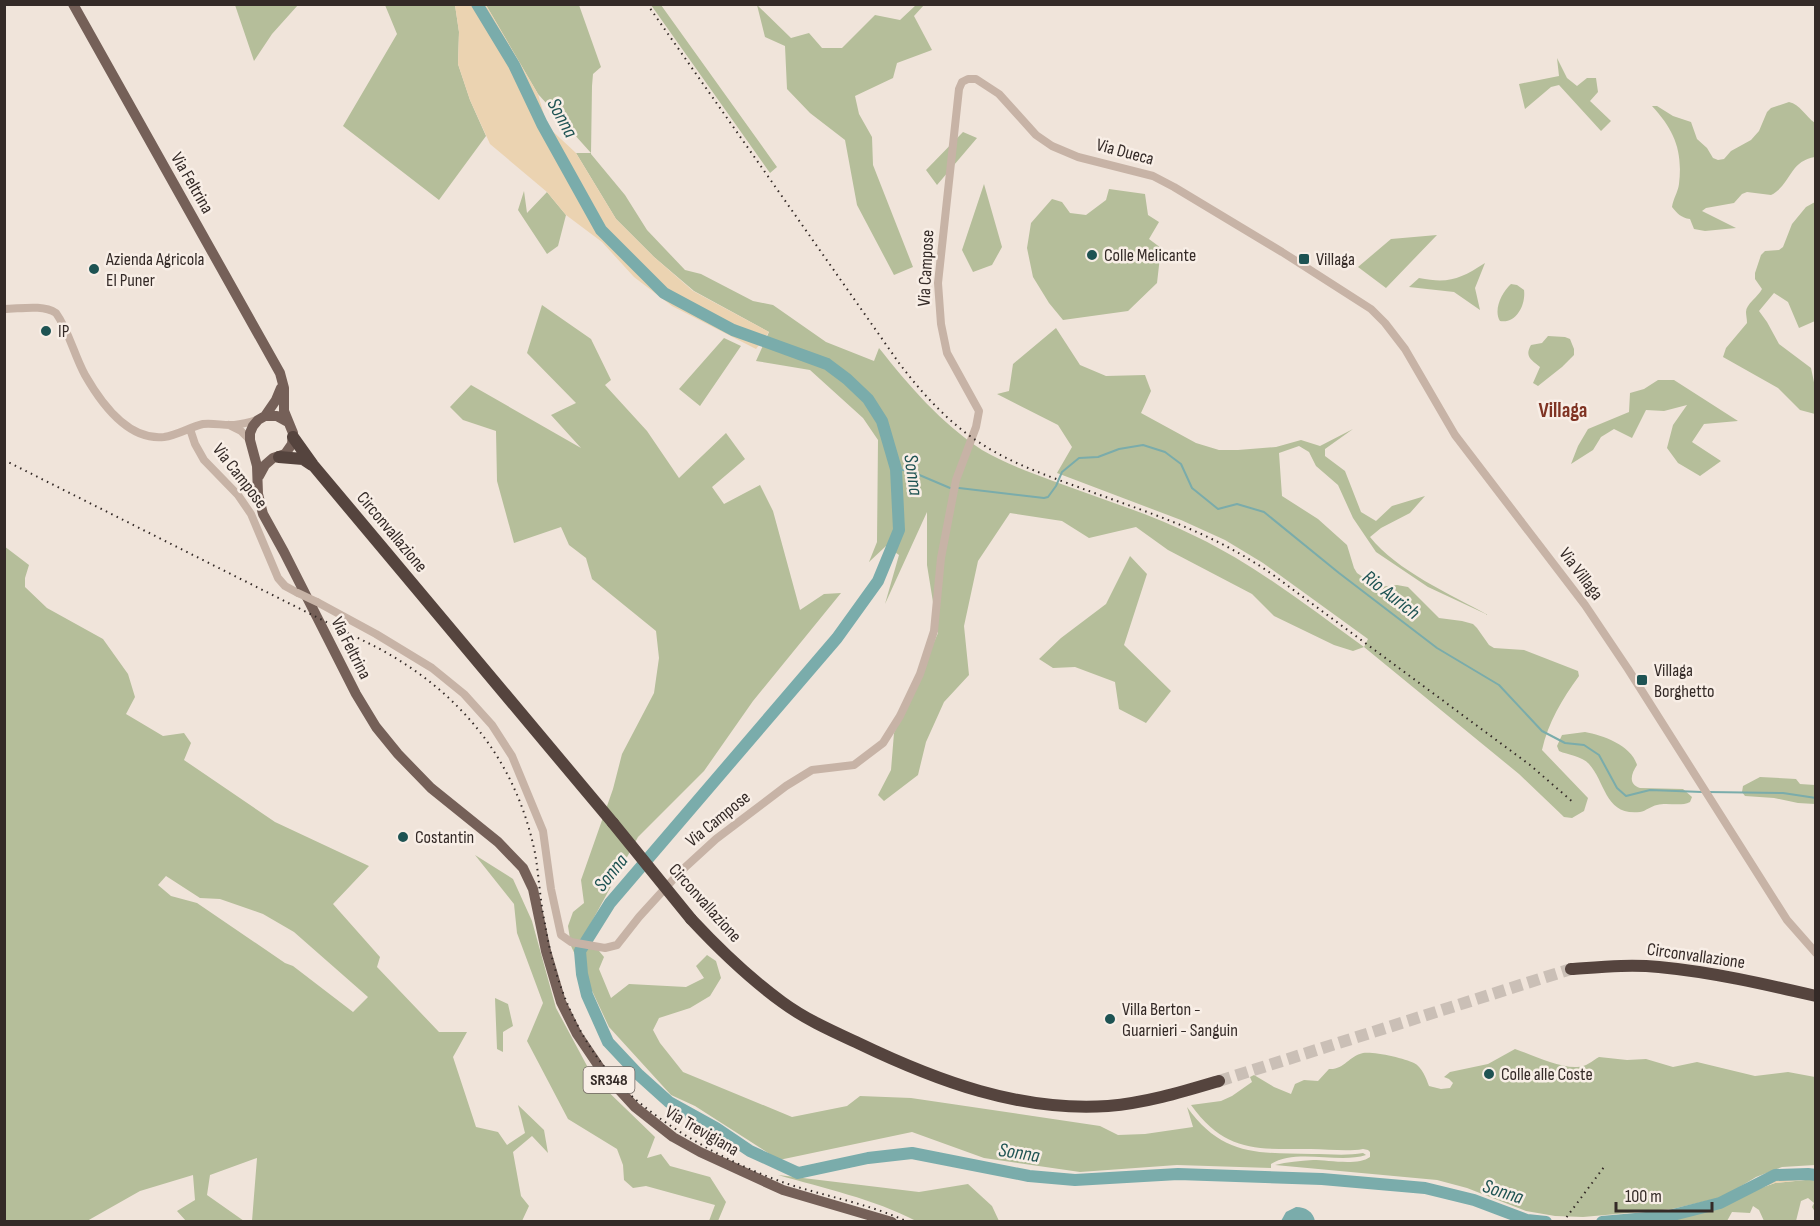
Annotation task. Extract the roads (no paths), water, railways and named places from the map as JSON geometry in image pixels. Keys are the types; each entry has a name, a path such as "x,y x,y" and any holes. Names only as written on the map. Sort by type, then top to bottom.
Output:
{"highway":[{"name":"Circonvallazione","path":"293,437 313,465 691,919 732,961 784,1004 819,1025 924,1073 967,1088 1007,1098 1047,1105 1107,1106 1165,1097 1219,1081"},
{"path":"276,458 303,459 313,465"},
{"name":"Circonvallazione","path":"1571,969 1615,966 1659,967 1750,981 1815,996"}],"main road":[{"name":"Via Feltrina","path":"73,4 180,198 270,353 284,388 284,411 293,437"},
{"path":"276,458 261,456 251,444 250,433 276,400 281,378"},
{"path":"261,418 277,416 288,422"},
{"path":"259,477 265,465 289,450 293,437"},
{"name":"Via Feltrina","path":"251,444 259,477 258,494 263,514 368,714 386,740 412,770 456,809"},
{"name":"Via Trevigiana","path":"456,809 508,851 527,875 536,899 555,985 569,1019 593,1059 625,1097 673,1137 740,1171 798,1196 892,1221"}],"street":[{"name":"Via Dueca","path":"968,79 976,79 999,94 1036,135 1052,146 1078,157 1153,176 1282,252"},
{"name":"Via Campose","path":"190,429 204,460 238,495 251,514 278,578 285,586 376,634 432,668 464,694 492,725 512,756 543,831 551,889 561,935 571,942 605,948 617,945 680,872 716,839 786,786 812,770 854,765 883,743 900,716 920,674 934,631 941,558 956,480 976,427 979,411 946,352 938,283 959,89 962,82 968,79"},
{"name":"Via Villaga","path":"1282,252 1371,309 1385,323 1404,349 1455,435 1585,605 1630,671 1787,921 1815,953"},
{"path":"4,309 28,308 54,311 58,315 86,376 104,403 119,420 136,432 153,436 171,435 207,424 229,425 261,418"},
{"path":"229,425 241,431 251,444"}],"water":[{"path":"1296,1207 1308,1211 1313,1215 1315,1221 1281,1221 1286,1212"}],"waterway":[{"name":"Sonna","path":"477,4 514,65 542,124 601,230 664,293 733,330 827,364 847,379 868,399 882,421 896,469 899,530 878,581 837,638 610,903 580,951 587,995 608,1042 669,1102 716,1128 750,1151 798,1173 868,1158 912,1153 1029,1176 1075,1180 1178,1174 1322,1179 1425,1188 1474,1200 1527,1220 1546,1222"},
{"name":"Rio Aurich","path":"959,488 1044,498 1048,497 1056,486 1062,472 1079,458 1098,457 1119,449 1143,445 1165,452 1181,464 1192,488 1218,509 1237,504 1264,512 1437,648 1499,685 1542,731 1565,743 1584,745 1599,755 1617,788 1626,796 1650,790 1702,792"},
{"name":"Rio Aurich","path":"896,469 910,471 950,488"},
{"name":"Rio Aurich","path":"1708,792 1783,793 1816,798"},
{"name":"Sonna","path":"1602,1222 1669,1216 1720,1203 1775,1175 1816,1175"}],"tunnel":[{"path":"1219,1081 1571,969"}],"railway":[{"path":"647,4 899,363 944,415 977,441 1017,463 1186,527 1254,562 1530,765 1574,803"},
{"path":"4,460 378,648 408,666 434,686 459,708 480,732 499,759 514,788 526,819 535,853 549,947 555,970 571,1013 608,1072 624,1089 659,1118 723,1156 788,1184 864,1205 908,1222"},
{"path":"1563,1222 1604,1167"}],"place":[{"name":"Colle Melicante","path":"1092,255"},
{"name":"Villaga","path":"1304,259"},
{"name":"Azienda Agricola El Puner","path":"94,269"},
{"name":"IP","path":"46,331"},
{"name":"Villaga Borghetto","path":"1642,680"},
{"name":"Costantin","path":"403,837"},
{"name":"Villa Berton - Guarnieri - Sanguin","path":"1110,1019"},
{"name":"Colle alle Coste","path":"1489,1074"}],"district":[{"name":"Villaga","path":"1563,410"}]}
